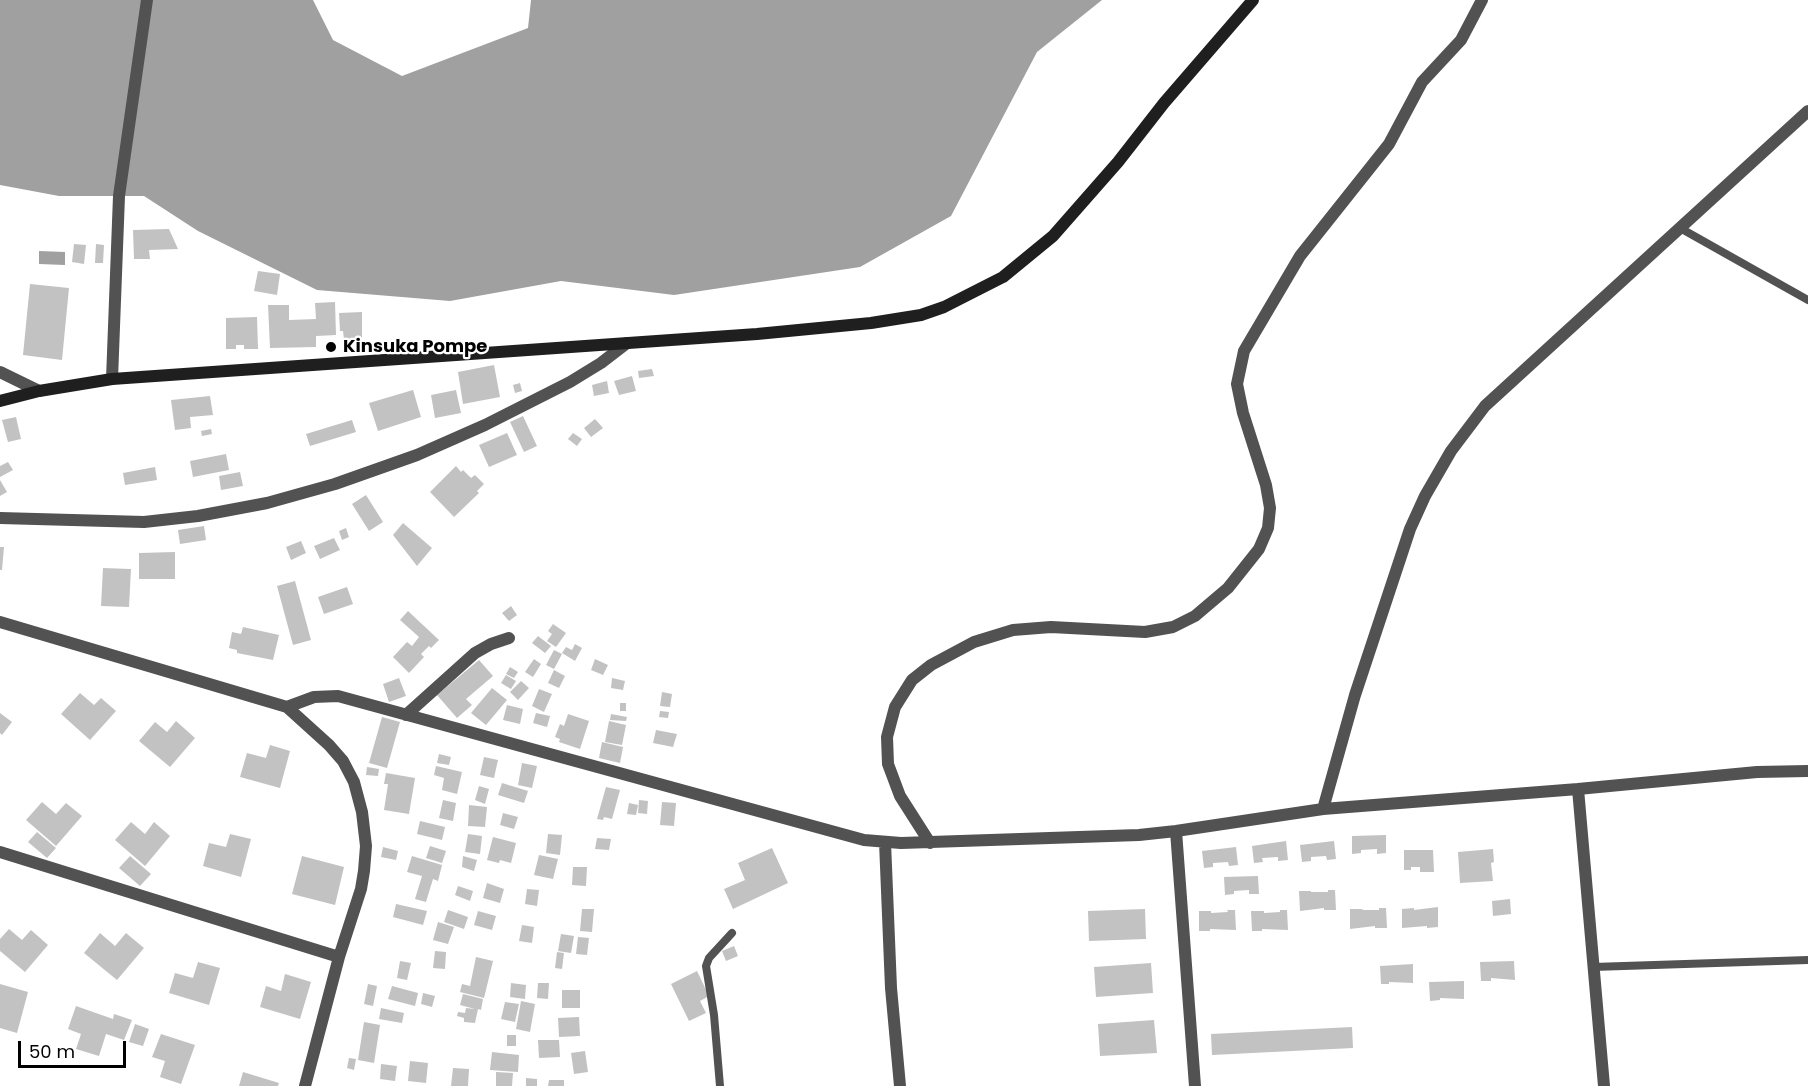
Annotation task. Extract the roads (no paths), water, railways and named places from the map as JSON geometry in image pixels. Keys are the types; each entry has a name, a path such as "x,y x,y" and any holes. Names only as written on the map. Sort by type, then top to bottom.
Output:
{"main road":[{"path":"0,401 39,391 112,379 805,330 921,315 984,288 1003,277 1053,236 1254,0"}],"street":[{"path":"112,379 119,196 147,0"},
{"path":"930,843 900,796 888,764 887,737 895,707 912,680 931,665 974,642 1012,630 1051,627 1144,632 1173,627 1195,616 1228,588 1259,549 1268,528 1270,508 1266,485 1243,413 1237,384 1244,351 1300,256 1389,144 1422,82 1461,40 1482,0"},
{"path":"1323,809 1355,695 1410,529 1425,496 1451,451 1485,406 1808,111"},
{"path":"0,518 144,522 221,512 267,503 324,487 417,455 485,425 570,382 627,343"},
{"path":"0,372 39,391"},
{"path":"0,622 287,707 343,761 354,782 362,812 366,846 364,871 361,889 339,957 305,1086"},
{"path":"406,715 475,652 509,638"},
{"path":"287,707 314,697 338,696 864,840 885,842 930,843 961,840 1139,835 1323,809 1756,772 1808,771"},
{"path":"1578,789 1604,1086"},
{"path":"1176,831 1195,1086"},
{"path":"885,842 891,988 900,1086"},
{"path":"0,852 339,957"}],"lane":[{"path":"1680,228 1808,300"},
{"path":"720,1086 714,1015 706,966 709,958 732,933"},
{"path":"1593,968 1808,960"}],"place":[{"name":"Kinsuka Pompe","path":"331,347"}]}
